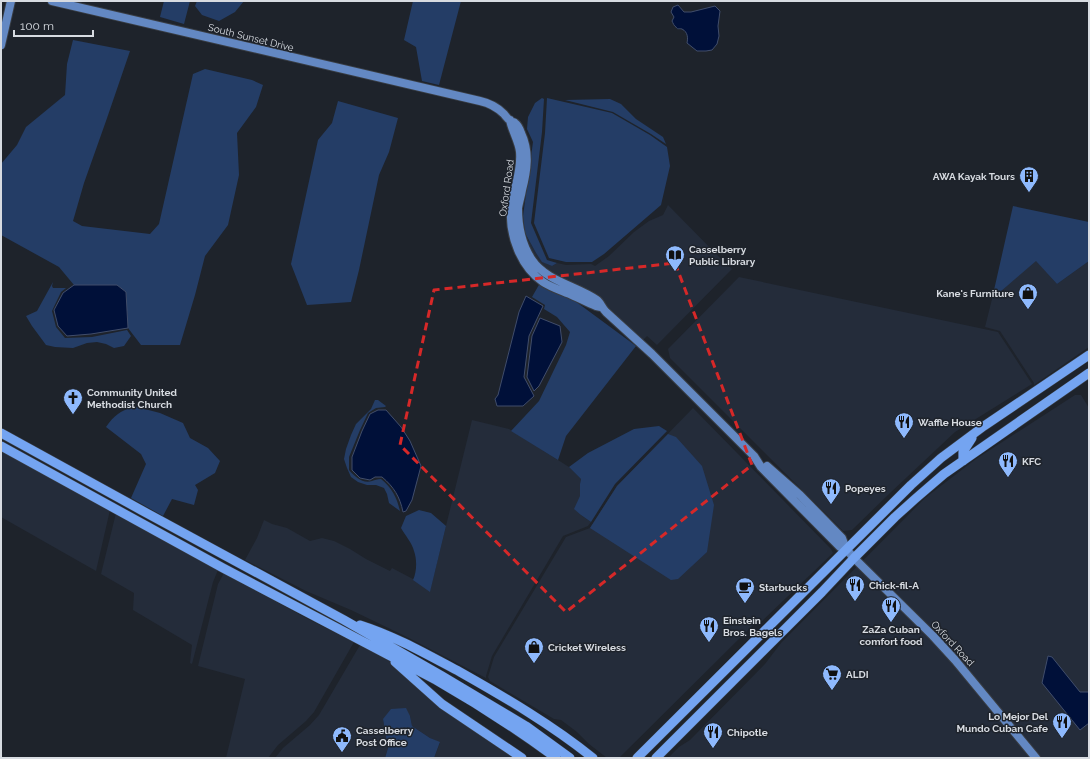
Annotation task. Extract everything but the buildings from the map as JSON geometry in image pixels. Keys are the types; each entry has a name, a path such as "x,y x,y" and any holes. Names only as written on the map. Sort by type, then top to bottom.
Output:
{"main road":[{"path":"637,758 911,485 976,432 1089,355"},
{"path":"656,758 895,517 944,474 1089,373"},
{"path":"963,461 963,452 976,432"},
{"path":"1,433 344,620 526,726 569,757"},
{"path":"1,440 12,445 30,449"},
{"path":"1,446 223,568 462,695 520,731 556,758"},
{"path":"944,474 950,462 951,451"},
{"path":"49,473 72,472"},
{"path":"114,508 121,507 141,510"},
{"path":"223,568 233,566 250,569"},
{"path":"344,620 373,629 406,644 504,697 571,740 594,758"},
{"path":"387,654 442,704 522,758"},
{"path":"571,740 583,758"}],"street":[{"path":"1,45 3,26 11,1"},
{"name":"South Sunset Drive","path":"52,1 446,93"},
{"name":"Oxford Road","path":"446,93 488,103 516,123 522,135 527,153 526,170 518,206 521,235 533,261 553,278 579,289 599,301 601,306 652,354 754,456 800,495 842,538 846,549 854,558 933,636 955,660 1036,758"}],"highlighted area":[{"path":"675,263 752,465 566,612 400,445 434,290"}],"shaded area":[{"path":"164,1 190,1 184,24 160,17"},
{"path":"197,1 244,1 235,12 219,21 202,15 195,6"},
{"path":"413,1 461,1 439,85 422,81 416,47 404,40"},
{"path":"678,5 684,12 691,12 715,6 720,11 718,26 719,36 717,44 712,50 697,51 687,43 686,33 682,29 677,28 672,21 674,17 671,12 673,7"},
{"path":"73,40 130,51 84,183 73,221 82,226 150,234 159,224 193,74 205,69 252,80 263,85 256,107 237,133 239,175 228,225 205,256 180,345 141,345 128,328 126,292 117,285 74,285 59,267 1,235 1,164 17,145 26,127 65,95 67,64"},
{"path":"542,98 544,99 542,132 531,223 547,260 557,263 552,266 542,262 536,253 525,233 523,216 533,142 527,129 528,117 535,103"},
{"path":"547,98 612,113 650,135 667,147 670,166 661,205 604,254 592,262 566,262 549,258 534,223 545,133"},
{"path":"610,99 621,104 636,119 663,137 666,144 613,112 565,100"},
{"path":"338,101 398,118 389,152 379,175 351,302 307,305 291,264 318,140 332,123"},
{"path":"668,205 732,269 657,345 647,336 642,341 548,271 535,260 526,239 527,237 543,262 552,266 557,263 566,265 591,264 595,266 609,256 634,232 649,221 663,215"},
{"path":"1013,206 1089,222 1089,261 1057,284 1036,261 992,299"},
{"path":"1036,260 1057,284 1089,261 1089,347 1034,385 1000,331 985,327 992,299"},
{"path":"739,277 998,332 1032,384 955,432 852,530 843,531 670,358 668,349"},
{"path":"53,282 53,288 66,288 61,292 52,311 56,327 65,338 92,337 127,330 131,336 124,346 114,348 97,342 87,343 73,348 46,345 26,316 37,311"},
{"path":"540,283 575,301 636,346 566,436 558,460 511,431 539,401 566,345 570,332 557,317 544,309 545,305 532,297"},
{"path":"74,285 117,285 126,292 128,328 67,336 58,326 54,310 63,293"},
{"path":"526,296 543,306 529,336 524,377 534,396 523,406 497,406 495,399 498,395 519,312"},
{"path":"540,318 560,326 562,342 539,386 534,391 527,377 532,336"},
{"path":"1075,395 1081,395 1089,408 1089,758 668,758 679,747 690,740 765,664 781,643 925,498 976,459"},
{"path":"375,400 378,400 386,406 376,408 368,413 349,457 349,470 365,482 381,479 394,494 400,511 389,503 384,488 358,482 351,477 344,459 346,449 356,424 371,409"},
{"path":"133,406 160,413 183,423 190,438 208,448 220,461 215,473 195,485 198,490 194,505 172,499 163,516 131,498 146,464 141,454 106,427 118,414"},
{"path":"693,408 831,549 833,553 759,624 753,625 619,758 607,758 561,720 554,719 490,681 488,677 494,657 566,537 590,528 617,486"},
{"path":"378,410 386,410 401,427 410,441 421,466 412,500 406,511 403,512 396,493 382,477 375,477 370,480 360,478 352,470 352,457 362,431 370,414"},
{"path":"472,420 509,429 569,467 581,479 581,515 591,522 588,526 563,536 492,656 486,678 405,636 351,610 306,591 245,560 257,538 264,520 287,528 310,541 322,538 334,541 390,571 392,568 413,579 430,591"},
{"path":"659,426 667,431 615,484 591,522 574,509 580,496 581,479 569,467 588,453 634,429"},
{"path":"668,434 676,437 702,466 714,505 707,552 678,579 671,580 590,528 617,486"},
{"path":"1,450 110,510 96,571 1,517"},
{"path":"419,510 431,513 446,526 430,592 413,580 416,569 415,554 412,545 401,528 406,516"},
{"path":"116,513 218,570 213,582 192,664 190,663 192,645 133,610 134,593 101,574"},
{"path":"224,573 308,619 354,642 314,712 306,721 278,745 268,758 226,758 245,679 198,666 218,584"},
{"path":"360,645 388,658 518,758 434,758 440,743 412,726 410,716 383,719 388,748 385,758 275,758 283,748 310,725 319,715"},
{"path":"1048,656 1052,657 1080,692 1089,692 1089,723 1080,730 1042,683"},
{"path":"406,708 410,716 412,726 430,738 440,742 434,758 385,758 388,748 383,719 391,709"}],"place":[{"name":"AWA Kayak Tours","path":"1029,193"},
{"name":"Casselberry Public Library","path":"675,272"},
{"name":"Kane's Furniture","path":"1028,310"},
{"name":"Community United Methodist Church","path":"73,415"},
{"name":"Waffle House","path":"904,439"},
{"name":"KFC","path":"1008,478"},
{"name":"Popeyes","path":"831,505"},
{"name":"Chick-fil-A","path":"855,602"},
{"name":"Starbucks","path":"745,604"},
{"name":"ZaZa Cuban comfort food","path":"891,623"},
{"name":"Einstein Bros. Bagels","path":"709,643"},
{"name":"Cricket Wireless","path":"534,664"},
{"name":"ALDI","path":"832,691"},
{"name":"Lo Mejor Del Mundo Cuban Cafe","path":"1062,739"},
{"name":"Chipotle","path":"713,749"},
{"name":"Casselberry Post Office","path":"342,753"}]}
